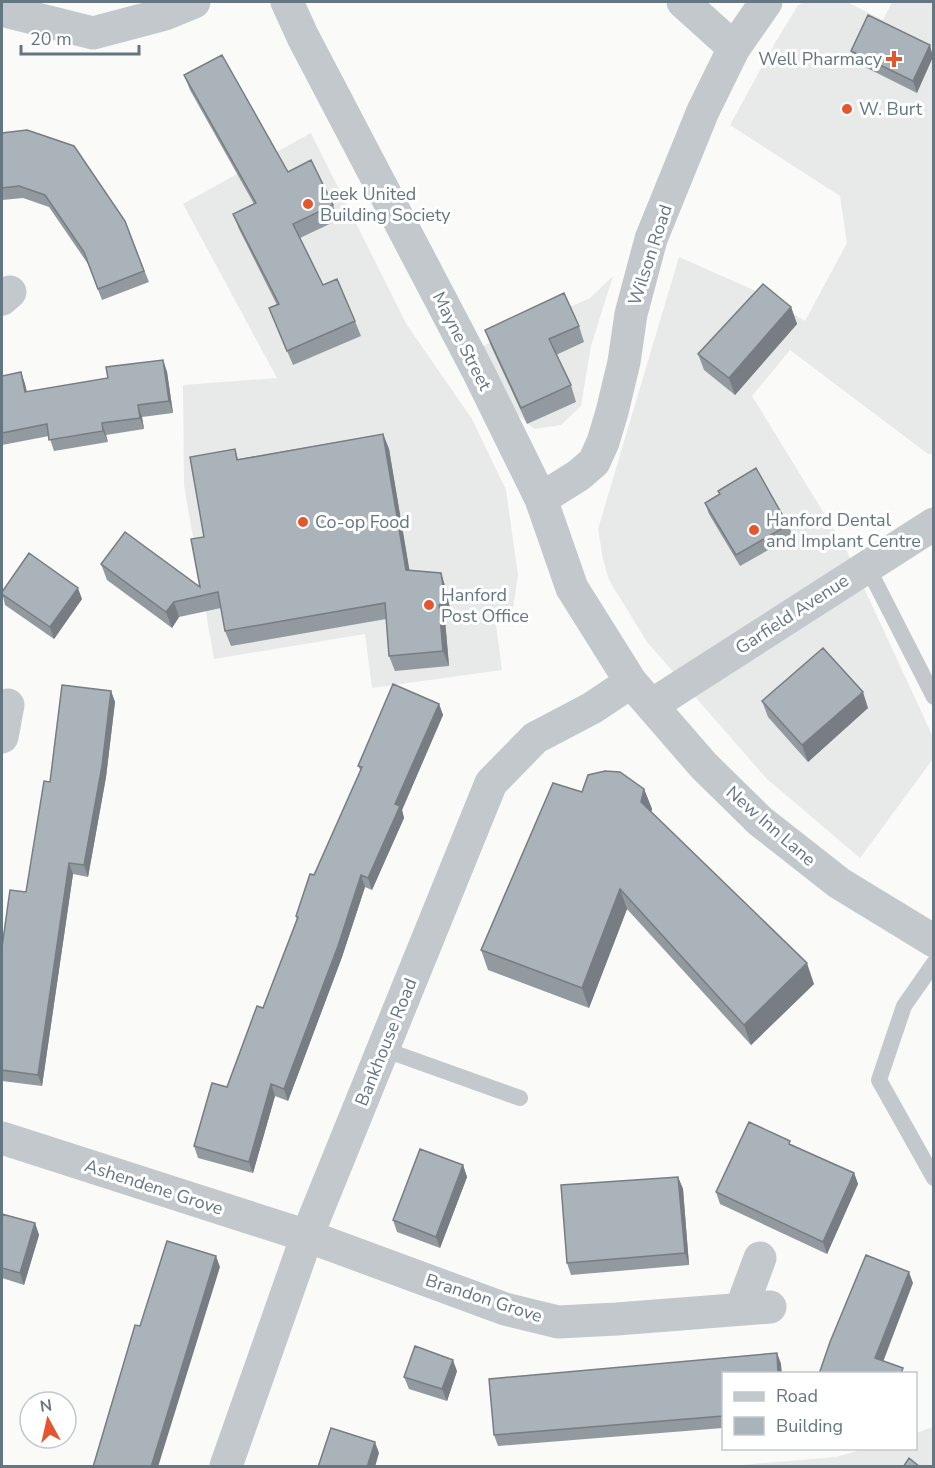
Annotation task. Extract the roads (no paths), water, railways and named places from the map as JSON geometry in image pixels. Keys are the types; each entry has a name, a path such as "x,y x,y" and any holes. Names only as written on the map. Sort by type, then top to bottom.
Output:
{"street":[{"path":"2,8 9,12 93,33 165,14 194,2"},
{"name":"Mayne Street","path":"287,2 303,37 477,369 541,499 572,588 642,693"},
{"path":"683,2 734,48"},
{"name":"Wilson Road","path":"541,499 579,476 594,462 612,412 624,362 630,314 651,239 703,111 734,48 766,2"},
{"name":"Garfield Avenue","path":"642,693 867,566 933,524"},
{"name":"New Inn Lane","path":"642,693 704,766 760,821 839,883 933,941"},
{"name":"Bankhouse Road","path":"226,1467 307,1236 491,783 535,738 592,708 642,693"},
{"path":"2,738 8,705"},
{"name":"Ashendene Grove","path":"2,1138 307,1236"},
{"name":"Brandon Grove","path":"307,1236 505,1309 558,1322 617,1320 755,1308 760,1258"}],"lane":[{"path":"867,566 933,697"},
{"path":"933,963 904,1006 879,1080 933,1178"},
{"path":"382,1049 520,1098"}],"place":[{"name":"Well Pharmacy","path":"894,59"},
{"name":"W. Burt","path":"847,109"},
{"name":"Leek United Building Society","path":"308,204"},
{"name":"Co-op Food","path":"303,522"},
{"name":"Hanford Dental and Implant Centre","path":"754,530"},
{"name":"Hanford Post Office","path":"429,605"}]}
